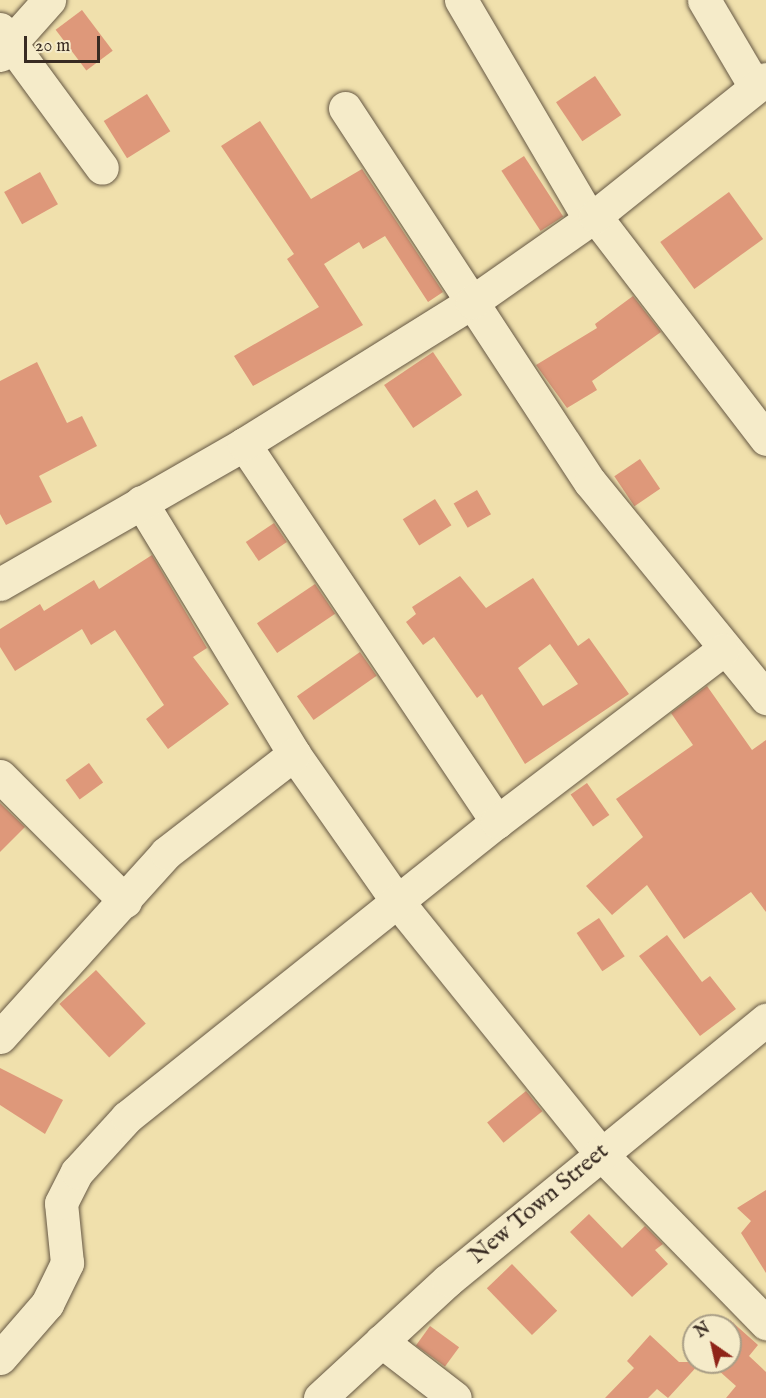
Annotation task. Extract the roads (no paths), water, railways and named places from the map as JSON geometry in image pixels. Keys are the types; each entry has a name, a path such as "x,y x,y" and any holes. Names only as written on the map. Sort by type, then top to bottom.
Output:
{"street":[{"path":"49,0 3,43 102,168"},
{"path":"461,0 592,218 766,439"},
{"path":"0,584 244,444 472,302 592,218 760,82 704,0"},
{"path":"345,108 590,482 723,650 766,698"},
{"path":"244,444 497,822"},
{"path":"141,502 294,754 397,901 600,1153 766,1323"},
{"path":"0,1358 47,1304 67,1263 61,1203 77,1172 127,1117 497,822 723,650"},
{"path":"0,1037 166,853 294,754"},
{"path":"0,776 125,901"},
{"name":"New Town Street","path":"320,1398 381,1341 600,1153 766,1020"},
{"path":"381,1341 455,1398"}]}
